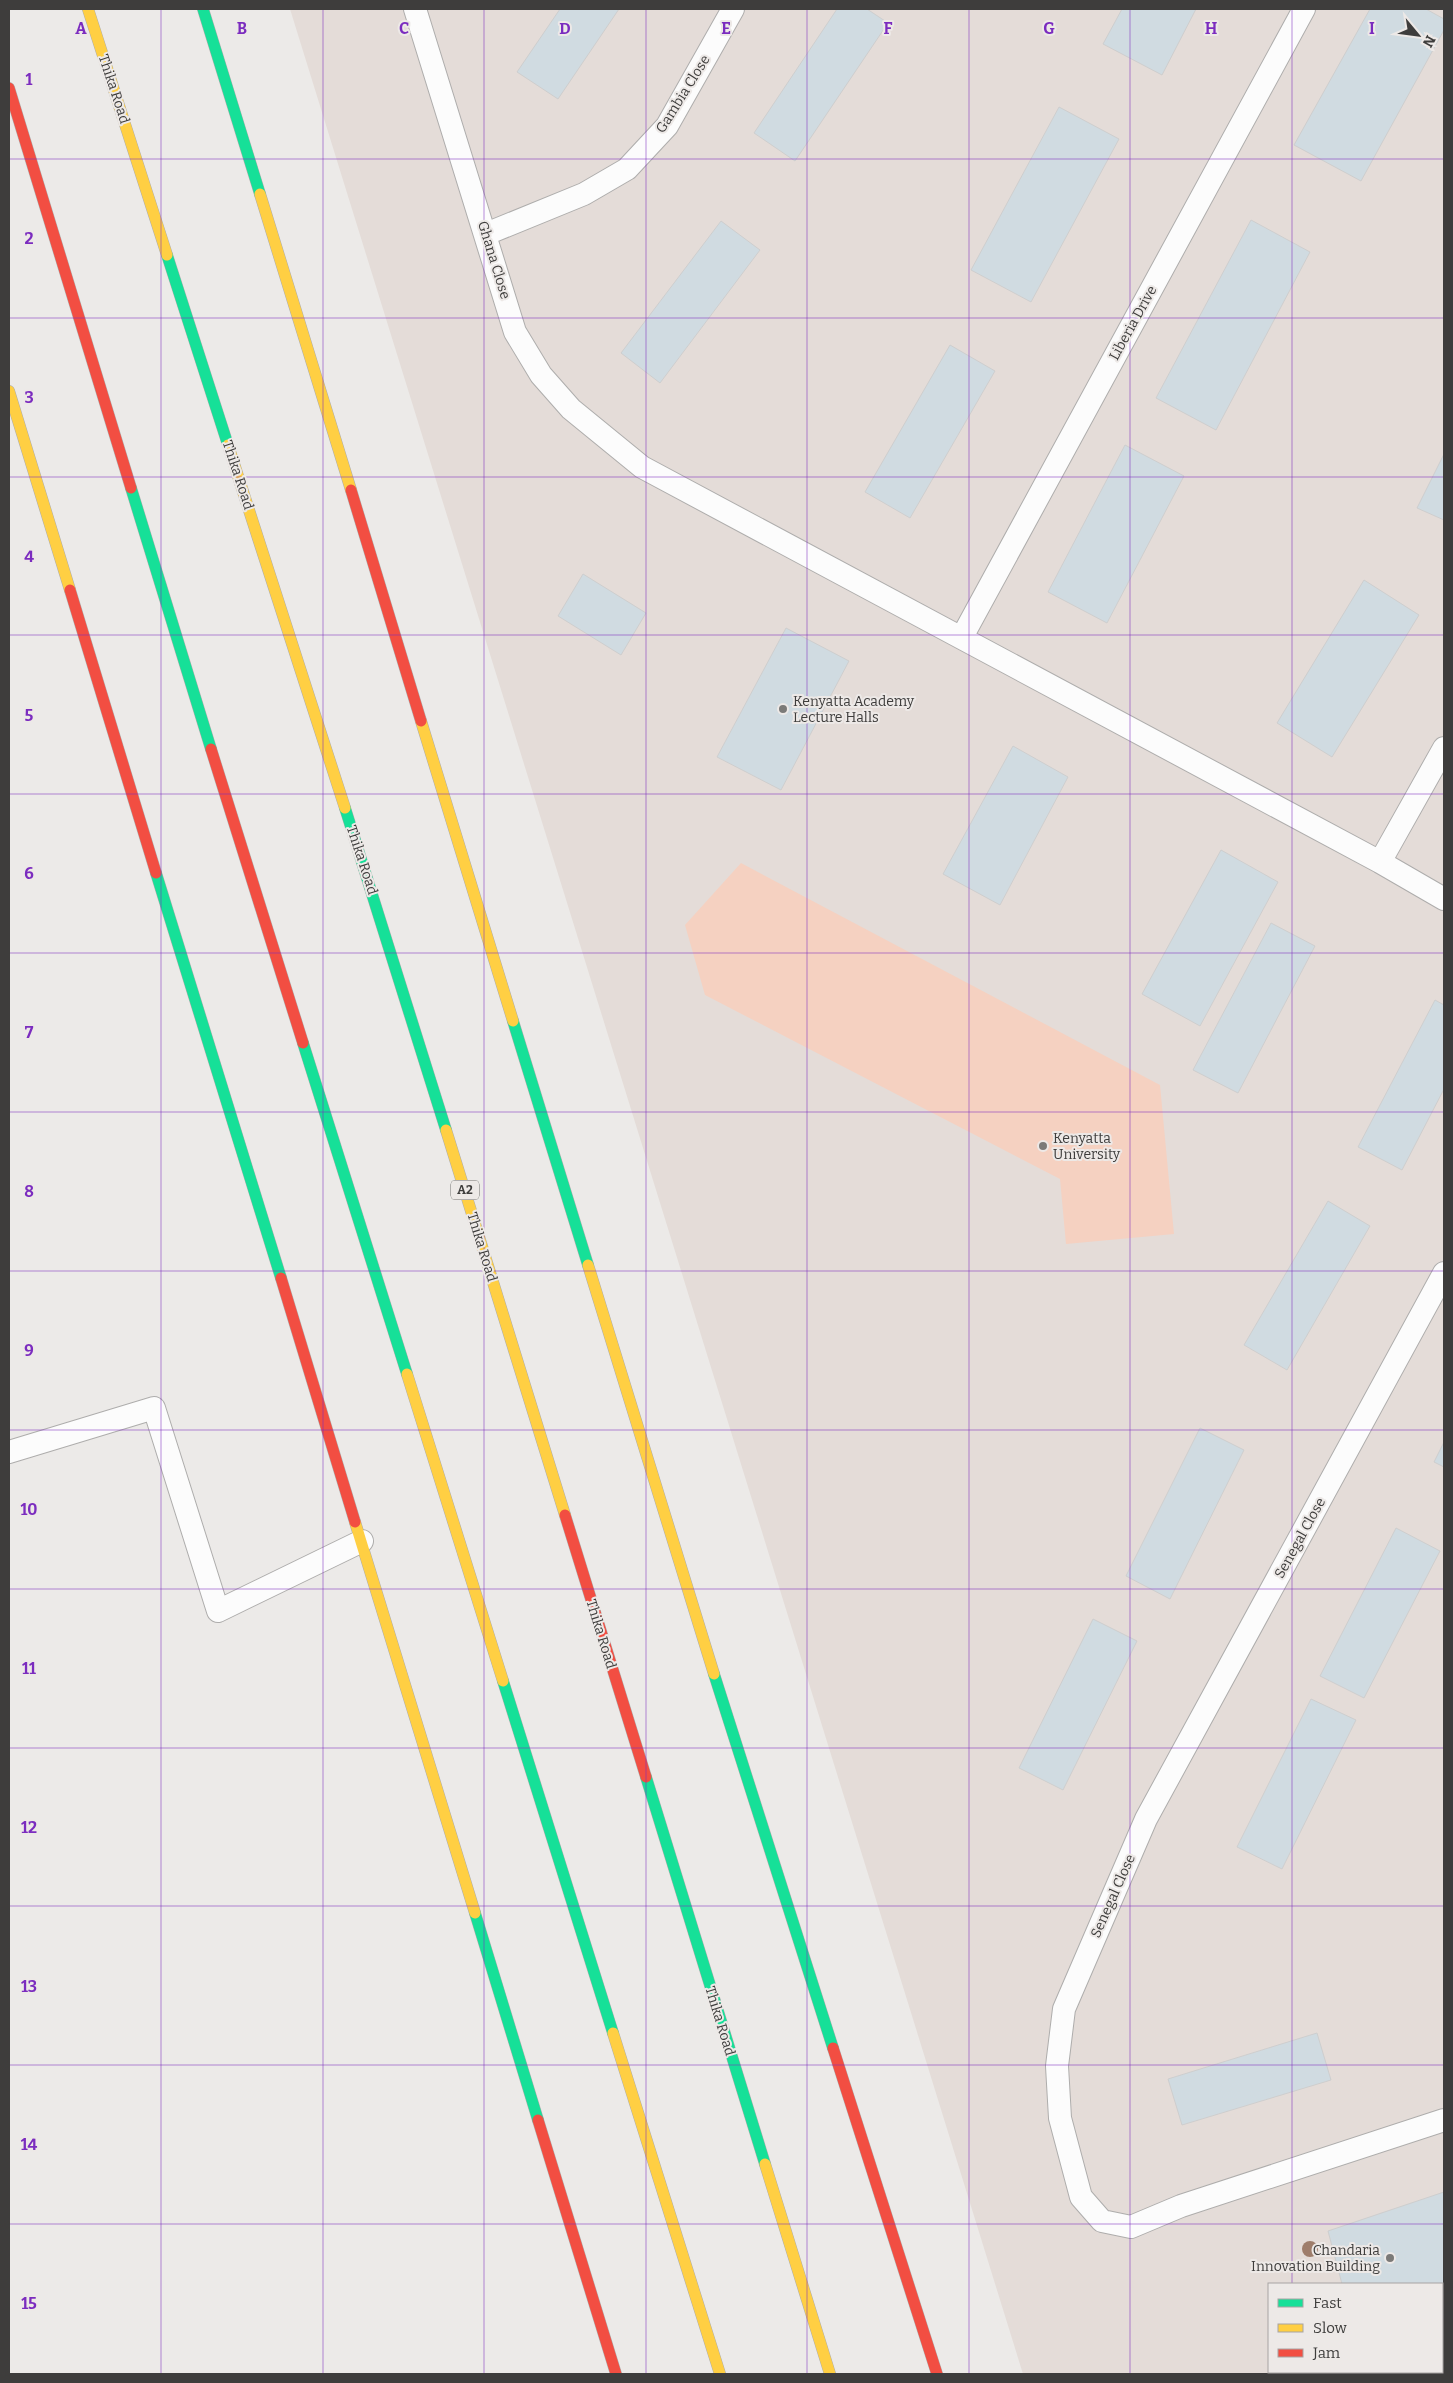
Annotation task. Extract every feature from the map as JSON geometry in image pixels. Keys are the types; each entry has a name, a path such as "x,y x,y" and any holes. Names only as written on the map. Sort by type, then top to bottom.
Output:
{"main road":[{"name":"Thika Road","path":"88,9 396,964 830,2374"},
{"path":"203,9 688,1592 937,2374"},
{"path":"9,88 217,769 720,2374"},
{"path":"9,391 616,2374"}],"lane":[{"name":"Ghana Close","path":"415,9 515,332 541,375 571,409 642,467 1380,862 1444,899"},
{"name":"Gambia Close","path":"486,234 584,194 627,169 667,126 733,9"},
{"name":"Liberia Drive","path":"962,637 1304,9"},
{"path":"1380,862 1444,748"},
{"name":"Senegal Close","path":"1444,1272 1146,1819 1064,2009 1057,2066 1060,2118 1081,2197 1102,2221 1131,2227 1181,2206 1444,2120"},
{"path":"9,1452 154,1408 218,1611 362,1541"}],"shaded area":[{"name":"Kenyatta University","path":"290,9 1444,9 1444,2374 1023,2374"},
{"path":"741,863 1160,1085 1174,1234 1066,1244 1060,1179 705,995 685,925"}],"building":[{"path":"560,9 619,9 558,99 517,72"},
{"path":"837,9 867,9 888,23 795,161 754,133"},
{"path":"1122,9 1196,9 1162,75 1103,44"},
{"path":"1370,9 1426,9 1444,19 1444,30 1361,181 1294,145"},
{"path":"1059,107 1119,139 1031,302 971,270"},
{"path":"1251,220 1310,252 1216,430 1156,398"},
{"path":"721,221 760,250 660,383 621,353"},
{"path":"950,345 995,371 910,518 865,492"},
{"path":"1125,445 1184,476 1107,623 1048,592"},
{"path":"1444,454 1444,520 1417,508"},
{"path":"583,574 646,613 621,655 558,616"},
{"path":"1364,580 1419,615 1332,757 1277,723"},
{"name":"Kenyatta Academy Lecture Halls","path":"786,628 849,661 781,790 717,757"},
{"path":"1013,746 1068,777 1000,905 943,874"},
{"path":"1221,850 1278,882 1200,1026 1142,994"},
{"path":"1271,923 1315,946 1238,1093 1193,1070"},
{"path":"1435,1000 1444,1005 1444,1089 1402,1170 1358,1147"},
{"path":"1328,1201 1370,1226 1287,1370 1244,1345"},
{"path":"1200,1428 1244,1450 1170,1599 1126,1576"},
{"path":"1444,1442 1444,1467 1434,1462"},
{"path":"1396,1528 1440,1551 1364,1698 1320,1676"},
{"path":"1093,1619 1137,1641 1063,1790 1019,1768"},
{"path":"1311,1699 1356,1720 1282,1869 1237,1847"},
{"path":"1317,2033 1331,2080 1182,2125 1168,2079"},
{"name":"Chandaria Innovation Building","path":"1444,2192 1444,2316 1443,2283 1342,2283 1328,2231"}],"traffic: fast":[{"path":"203,9 260,194"},
{"path":"167,255 228,445"},
{"path":"131,488 211,749"},
{"path":"345,808 446,1130"},
{"path":"156,873 281,1278"},
{"path":"513,1021 588,1265"},
{"path":"303,1043 407,1374"},
{"path":"714,1674 833,2048"},
{"path":"503,1681 613,2033"},
{"path":"646,1777 765,2164"},
{"path":"475,1913 538,2120"}],"traffic: slow":[{"path":"88,9 167,255"},
{"path":"260,194 351,490"},
{"path":"9,391 70,590"},
{"path":"228,445 345,808"},
{"path":"421,721 513,1021"},
{"path":"446,1130 565,1515"},
{"path":"588,1265 714,1674"},
{"path":"407,1374 503,1681"},
{"path":"355,1522 475,1913"},
{"path":"613,2033 720,2374"},
{"path":"765,2164 830,2374"}],"traffic: jam":[{"path":"9,88 131,488"},
{"path":"351,490 421,721"},
{"path":"70,590 156,873"},
{"path":"211,749 303,1043"},
{"path":"281,1278 355,1522"},
{"path":"565,1515 646,1777"},
{"path":"833,2048 937,2374"},
{"path":"538,2120 616,2374"}],"place":[{"name":"Kenyatta Academy Lecture Halls","path":"783,709"},
{"name":"Kenyatta University","path":"1043,1146"},
{"name":"Chandaria Innovation Building","path":"1390,2258"}]}
